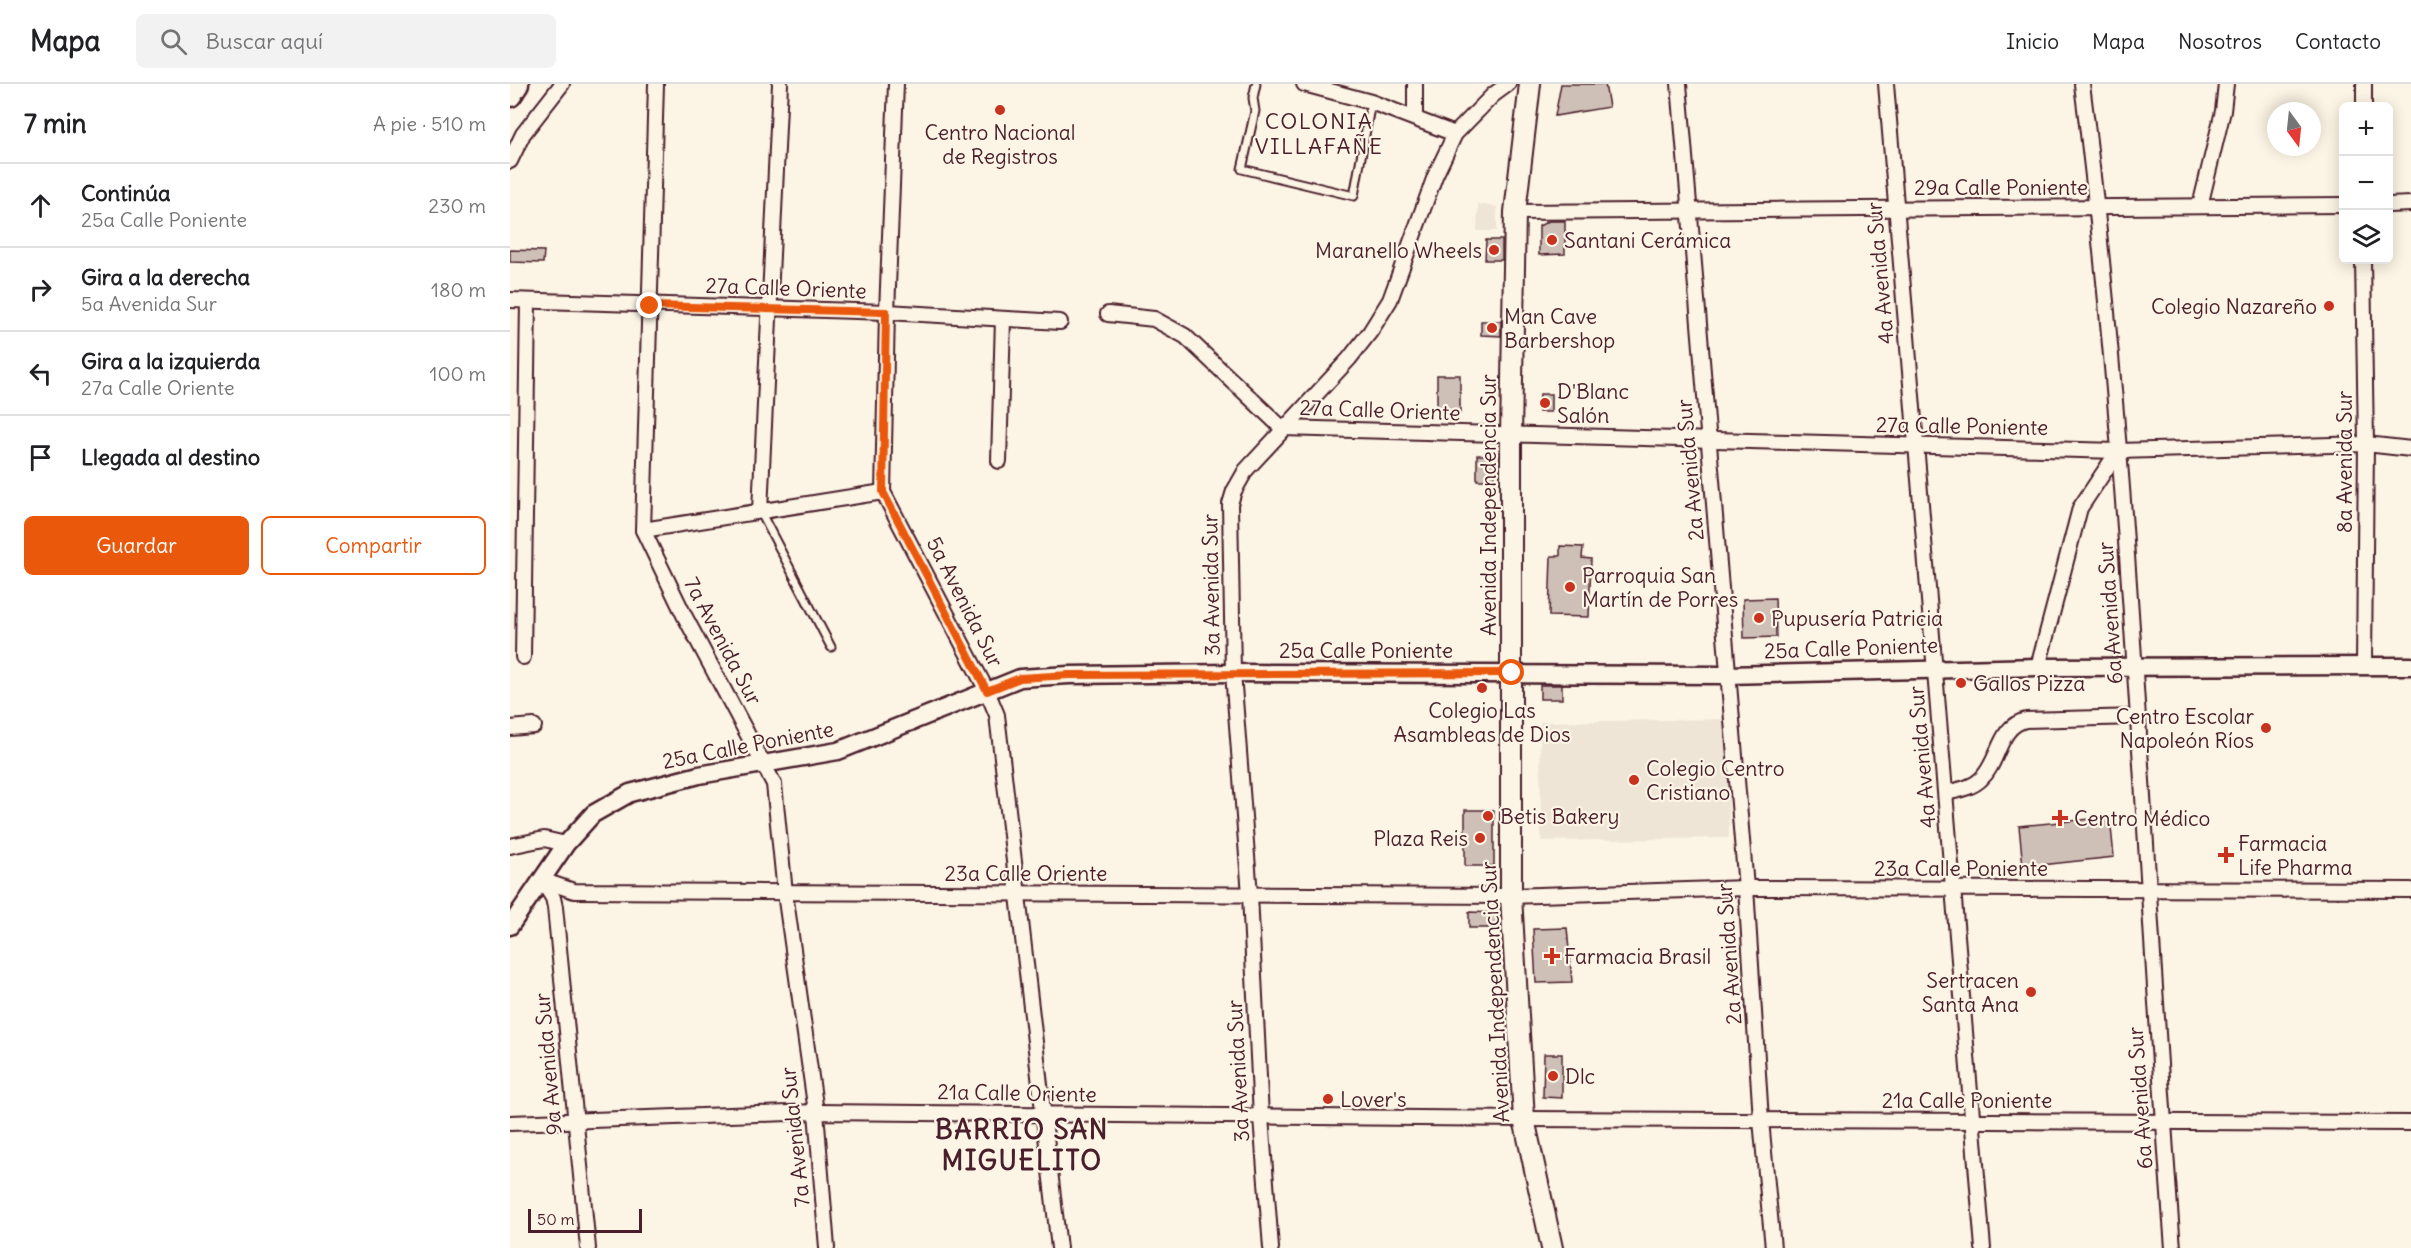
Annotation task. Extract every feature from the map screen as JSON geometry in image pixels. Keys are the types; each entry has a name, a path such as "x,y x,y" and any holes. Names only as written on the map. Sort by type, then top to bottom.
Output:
{"highway":[{"path":"510,95 517,84"}],"main road":[{"name":"Avenida Independencia Sur","path":"1530,84 1515,212 1511,436 1511,896 1524,1119 1552,1248"}],"street":[{"path":"510,161 524,134 562,84"},
{"name":"7a Avenida Sur","path":"656,84 643,530 684,615 765,765 775,790 785,893 816,1112 827,1248"},
{"path":"760,511 780,84"},
{"name":"5a Avenida Sur","path":"896,84 886,312 883,492 987,691 999,724 1059,1248"},
{"path":"1304,84 1371,102 1455,134"},
{"path":"1415,84 1415,117"},
{"name":"3a Avenida Sur","path":"1271,1248 1261,1117 1250,895 1233,673 1230,504 1234,491 1246,470 1282,428 1349,359 1370,332 1390,300 1435,176 1455,134 1493,95 1508,84"},
{"name":"2a Avenida Sur","path":"1679,84 1746,888 1761,1120 1773,1248"},
{"name":"4a Avenida Sur","path":"1886,84 1983,1248"},
{"name":"6a Avenida Sur","path":"2082,84 2098,207 2136,667 2147,890 2173,1248"},
{"path":"2200,206 2223,111 2226,84"},
{"path":"2364,84 2364,102"},
{"path":"2393,205 2411,204"},
{"name":"29a Calle Poniente","path":"1515,212 2339,205"},
{"name":"8a Avenida Sur","path":"2363,264 2366,444 2364,665"},
{"name":"27a Calle Oriente","path":"510,300 886,312 1060,322"},
{"path":"523,657 528,301"},
{"path":"1108,314 1154,319 1185,336 1282,428"},
{"path":"999,461 1003,319"},
{"name":"27a Calle Oriente","path":"1282,428 1511,436"},
{"name":"27a Calle Poniente","path":"1511,436 2118,451 2366,444 2411,449"},
{"path":"2038,667 2080,508 2118,451"},
{"path":"643,530 883,492"},
{"name":"25a Calle Poniente","path":"510,926 566,844 593,814 630,793 699,776 838,752 1011,681 1038,676 1233,673 1727,675 1935,668 2411,666"},
{"path":"1946,793 1971,787 1981,780 1990,770 2010,728 2017,722 2138,717"},
{"path":"510,728 534,726"},
{"path":"510,846 544,839 566,844"},
{"name":"23a Calle Oriente","path":"542,879 574,891 1511,896"},
{"name":"9a Avenida Sur","path":"542,879 553,898 555,908 588,1248"},
{"name":"23a Calle Poniente","path":"1511,896 1746,888 2411,890"},
{"name":"21a Calle Oriente","path":"510,1123 816,1112 1524,1119"},
{"name":"21a Calle Poniente","path":"1524,1119 2411,1123"}],"lane":[{"path":"1256,84 1253,98 1255,111 1242,169 1354,196 1371,102"},
{"path":"760,511 831,647"}],"shaded area":[{"path":"1478,204 1497,207 1497,231 1477,231"},
{"name":"Colegio Centro Cristiano","path":"1728,719 1729,838 1541,841 1540,722"}],"building":[{"path":"1561,84 1605,84 1609,107 1555,116"},
{"name":"Santani Cerámica","path":"1549,221 1565,221 1565,254 1539,255 1539,226"},
{"name":"Maranello Wheels","path":"1486,240 1502,240 1502,260 1485,260"},
{"path":"510,250 544,251 543,263 510,262"},
{"name":"Man Cave Barbershop","path":"1481,321 1501,321 1501,336 1481,335"},
{"path":"1437,375 1460,375 1460,413 1437,413"},
{"name":"D'Blanc Salón","path":"1540,394 1551,394 1551,412 1539,412"},
{"path":"1477,455 1494,455 1494,480 1477,480"},
{"name":"Parroquia San Martín de Porres","path":"1560,546 1583,547 1582,558 1591,559 1589,617 1549,616 1551,556 1560,556"},
{"name":"Pupusería Patricia","path":"1775,598 1776,637 1744,638 1743,599"},
{"path":"1540,685 1562,685 1562,699 1540,699"},
{"name":"Plaza Reis","path":"1465,810 1494,810 1494,866 1465,866"},
{"path":"2110,817 2114,857 2023,867 2019,826"},
{"path":"1469,912 1499,913 1498,928 1469,928"},
{"name":"Farmacia Brasil","path":"1567,928 1572,982 1536,983 1533,929"},
{"name":"Dlc","path":"1544,1054 1562,1054 1562,1098 1543,1097"}],"place":[{"name":"Centro Nacional de Registros","path":"1000,110"},
{"name":"Santani Cerámica","path":"1552,240"},
{"name":"Maranello Wheels","path":"1494,250"},
{"name":"Colegio Nazareño","path":"2329,306"},
{"name":"Man Cave Barbershop","path":"1492,328"},
{"name":"D'Blanc Salón","path":"1545,403"},
{"name":"Parroquia San Martín de Porres","path":"1570,587"},
{"name":"Pupusería Patricia","path":"1759,618"},
{"name":"Gallos Pizza","path":"1961,683"},
{"name":"Colegio Las Asambleas de Dios","path":"1482,688"},
{"name":"Centro Escolar Napoleón Ríos","path":"2266,728"},
{"name":"Colegio Centro Cristiano","path":"1634,780"},
{"name":"Betis Bakery","path":"1488,816"},
{"name":"Centro Médico","path":"2060,818"},
{"name":"Plaza Reis","path":"1480,838"},
{"name":"Farmacia Life Pharma","path":"2226,855"},
{"name":"Farmacia Brasil","path":"1552,956"},
{"name":"Sertracen Santa Ana","path":"2031,992"},
{"name":"Dlc","path":"1553,1076"},
{"name":"Lover's","path":"1328,1099"}],"district":[{"name":"COLONIA VILLAFAÑE","path":"1319,134"},
{"name":"BARRIO SAN MIGUELITO","path":"1022,1144"}],"route":[{"path":"650,306 886,312 883,492 987,691 1020,678 1038,676 1512,673"}]}
